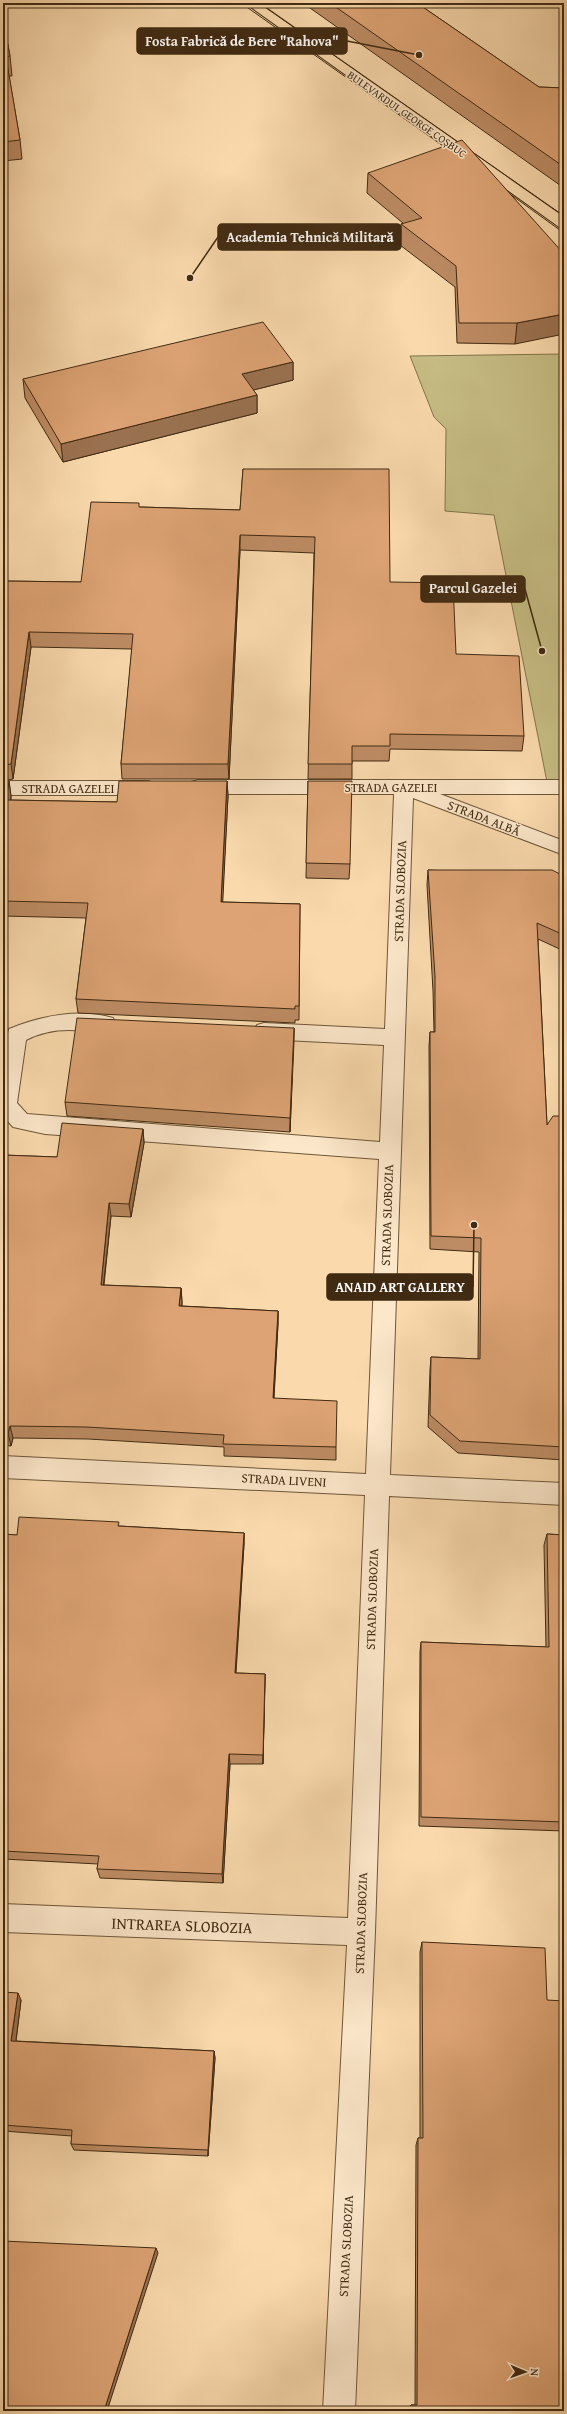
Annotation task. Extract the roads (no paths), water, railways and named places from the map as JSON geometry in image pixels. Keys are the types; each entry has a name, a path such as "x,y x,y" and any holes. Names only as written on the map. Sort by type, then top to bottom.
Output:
{"main road":[{"name":"BULEVARDUL GEORGE COȘBUC","path":"251,3 564,224"}],"street":[{"name":"STRADA ALBĂ","path":"404,787 564,848"},
{"name":"STRADA SLOBOZIA","path":"339,2411 361,1932 376,1485 404,787"},
{"name":"STRADA GAZELEI","path":"3,788 564,787"},
{"path":"124,1025 68,1022 39,1025 16,1035 6,1105 21,1121 45,1125 390,1151"},
{"path":"243,1030 394,1037"},
{"name":"STRADA LIVENI","path":"3,1467 564,1494"},
{"name":"INTRAREA SLOBOZIA","path":"3,1918 361,1932"}],"tram line":[{"path":"241,3 453,153"},
{"path":"259,3 564,216"},
{"path":"503,189 564,233"}],"place":[{"name":"Fosta Fabrică de Bere \"Rahova\"","path":"419,55"},
{"name":"Academia Tehnică Militară","path":"190,278"},
{"name":"Parcul Gazelei","path":"542,651"},
{"name":"ANAID ART GALLERY","path":"474,1225"}]}
